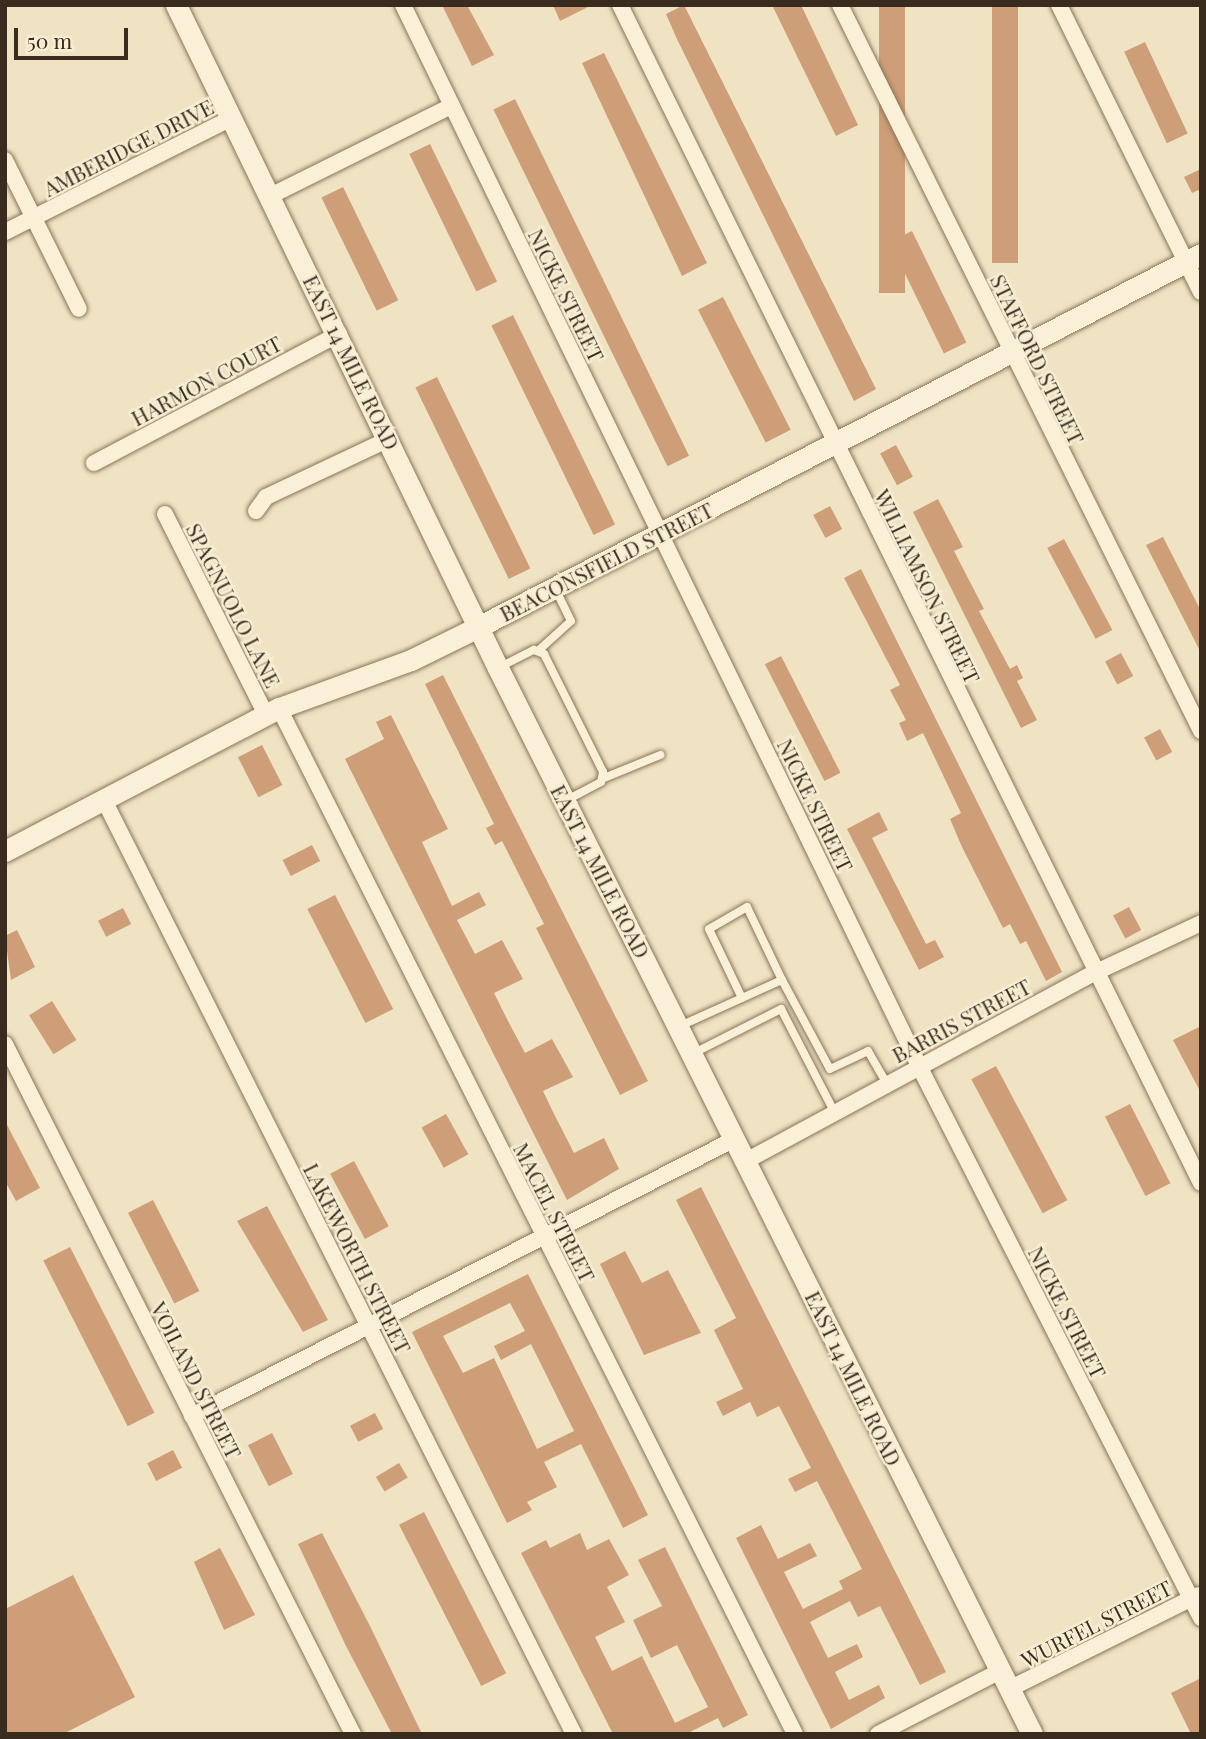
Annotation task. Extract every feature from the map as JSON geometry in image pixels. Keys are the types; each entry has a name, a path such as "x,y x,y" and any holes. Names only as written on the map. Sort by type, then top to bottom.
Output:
{"main road":[{"name":"EAST 14 MILE ROAD","path":"176,5 339,334 498,668 1032,1734"},
{"name":"BEACONSFIELD STREET","path":"5,851 273,712 480,626 1193,258"}],"street":[{"name":"NICKE STREET","path":"402,5 919,1066 1196,1596 1201,1618"},
{"name":"WILLIAMSON STREET","path":"620,5 1094,973 1201,1183"},
{"name":"STAFFORD STREET","path":"840,5 1201,731"},
{"path":"1059,5 1193,258 1201,292"},
{"path":"270,196 451,106"},
{"name":"AMBERIDGE DRIVE","path":"5,232 232,118"},
{"path":"5,160 79,309"},
{"name":"HARMON COURT","path":"94,463 339,334"},
{"path":"256,511 266,497 389,439"},
{"name":"SPAGNUOLO LANE","path":"165,514 273,712"},
{"name":"MACEL STREET","path":"273,712 545,1239 794,1734"},
{"name":"LAKEWORTH STREET","path":"104,800 574,1734"},
{"name":"BARRIS STREET","path":"746,1161 1094,973 1201,923"},
{"name":"VOILAND STREET","path":"5,1044 353,1734"},
{"path":"192,1416 545,1239 735,1139"},
{"name":"WURFEL STREET","path":"877,1734 1196,1596"}],"lane":[{"path":"498,668 539,650 571,621 554,587"},
{"path":"539,650 604,778"},
{"path":"565,801 604,778 660,755"},
{"path":"742,998 709,929 747,906 830,1069 868,1051 887,1084"},
{"path":"678,1027 782,979"},
{"path":"692,1054 781,1009 835,1113"}],"building":[{"path":"442,5 467,5 494,55 472,66"},
{"path":"553,5 592,5 560,21"},
{"path":"684,5 876,389 854,401 666,14"},
{"path":"772,5 801,5 858,125 836,136"},
{"path":"879,5 905,5 905,293 879,293"},
{"path":"992,5 1018,5 1018,263 992,263"},
{"path":"1145,42 1188,134 1167,143 1124,52"},
{"path":"604,53 707,263 682,276 582,63"},
{"path":"515,99 689,456 667,466 493,110"},
{"path":"430,144 497,282 476,292 409,154"},
{"path":"1201,169 1201,189 1192,193 1184,177"},
{"path":"343,187 398,300 377,311 321,198"},
{"path":"912,231 966,342 944,353 890,242"},
{"path":"723,297 791,430 766,442 698,310"},
{"path":"513,315 615,524 594,535 491,326"},
{"path":"437,377 530,568 509,579 415,388"},
{"path":"896,445 913,477 897,485 880,453"},
{"path":"938,499 963,547 954,551 984,609 979,611 1010,669 1017,665 1023,678 1017,681 1037,720 1021,728 913,512"},
{"path":"830,506 842,529 825,538 813,515"},
{"path":"1163,537 1201,611 1201,653 1146,545"},
{"path":"1064,539 1112,630 1096,639 1047,548"},
{"path":"861,569 1062,972 1046,981 1026,941 1020,944 1010,924 1003,928 962,847 950,819 961,813 923,733 907,741 899,723 906,720 890,690 900,685 844,578"},
{"path":"1121,653 1133,676 1117,684 1105,661"},
{"path":"781,656 840,773 824,781 765,664"},
{"path":"443,675 648,1081 620,1095 536,928 544,924 502,841 495,845 486,828 494,824 425,684"},
{"path":"391,715 448,829 422,842 452,906 479,892 486,905 457,920 475,954 502,940 523,979 494,993 525,1053 552,1039 573,1077 543,1091 553,1112 574,1153 604,1138 619,1169 567,1200 345,759 384,739 376,722"},
{"path":"1160,729 1172,752 1156,760 1144,737"},
{"path":"262,745 282,785 258,797 238,757"},
{"path":"879,812 888,830 872,838 926,944 935,940 944,957 919,970 847,829"},
{"path":"312,845 320,861 291,876 283,860"},
{"path":"335,895 393,1009 365,1023 307,909"},
{"path":"1129,907 1141,930 1125,938 1113,915"},
{"path":"123,908 131,924 106,937 98,921"},
{"path":"17,930 35,967 11,980 5,936"},
{"path":"52,1001 76,1040 53,1054 29,1015"},
{"path":"1201,1026 1201,1093 1173,1040"},
{"path":"996,1066 1067,1200 1043,1213 971,1079"},
{"path":"1130,1104 1170,1183 1145,1196 1105,1117"},
{"path":"446,1114 468,1154 444,1168 422,1128"},
{"path":"5,1121 40,1188 16,1201 5,1181"},
{"path":"354,1161 389,1226 365,1239 330,1174"},
{"path":"701,1187 946,1672 920,1685 880,1606 858,1617 850,1601 810,1622 828,1658 857,1644 863,1657 835,1672 849,1700 879,1685 885,1698 831,1729 736,1538 761,1525 778,1559 810,1543 817,1556 784,1572 803,1609 843,1589 839,1581 862,1569 817,1481 795,1492 788,1479 811,1468 779,1406 757,1417 750,1402 723,1416 716,1402 743,1389 714,1330 736,1318 676,1200"},
{"path":"153,1200 199,1291 174,1304 128,1213"},
{"path":"267,1206 328,1320 303,1332 237,1221"},
{"path":"70,1247 154,1413 128,1426 43,1261"},
{"path":"625,1251 642,1283 668,1270 701,1333 644,1355 600,1264"},
{"path":"528,1274 648,1515 623,1528 581,1444 544,1462 557,1487 527,1502 532,1510 507,1523 412,1332","holes":["510,1303 525,1331 494,1346 501,1360 531,1344 574,1431 537,1449 494,1358 463,1373 443,1336"]},
{"path":"375,1413 383,1429 358,1442 350,1426"},
{"path":"272,1433 293,1474 269,1486 248,1445"},
{"path":"173,1450 182,1468 156,1481 147,1463"},
{"path":"399,1463 408,1478 385,1491 376,1477"},
{"path":"424,1512 506,1673 481,1686 399,1525"},
{"path":"322,1533 422,1734 392,1734 346,1646 298,1544"},
{"path":"580,1533 587,1550 609,1539 629,1575 607,1587 625,1622 595,1637 612,1671 642,1656 675,1723 708,1707 677,1645 651,1658 633,1620 662,1606 638,1560 665,1547 748,1715 723,1728 718,1718 686,1734 613,1734 521,1553 546,1540 550,1548"},
{"path":"220,1548 255,1615 224,1630 194,1562"},
{"path":"73,1575 135,1697 63,1734 5,1734 5,1609"},
{"path":"1201,1678 1201,1734 1191,1734 1171,1693"}]}
